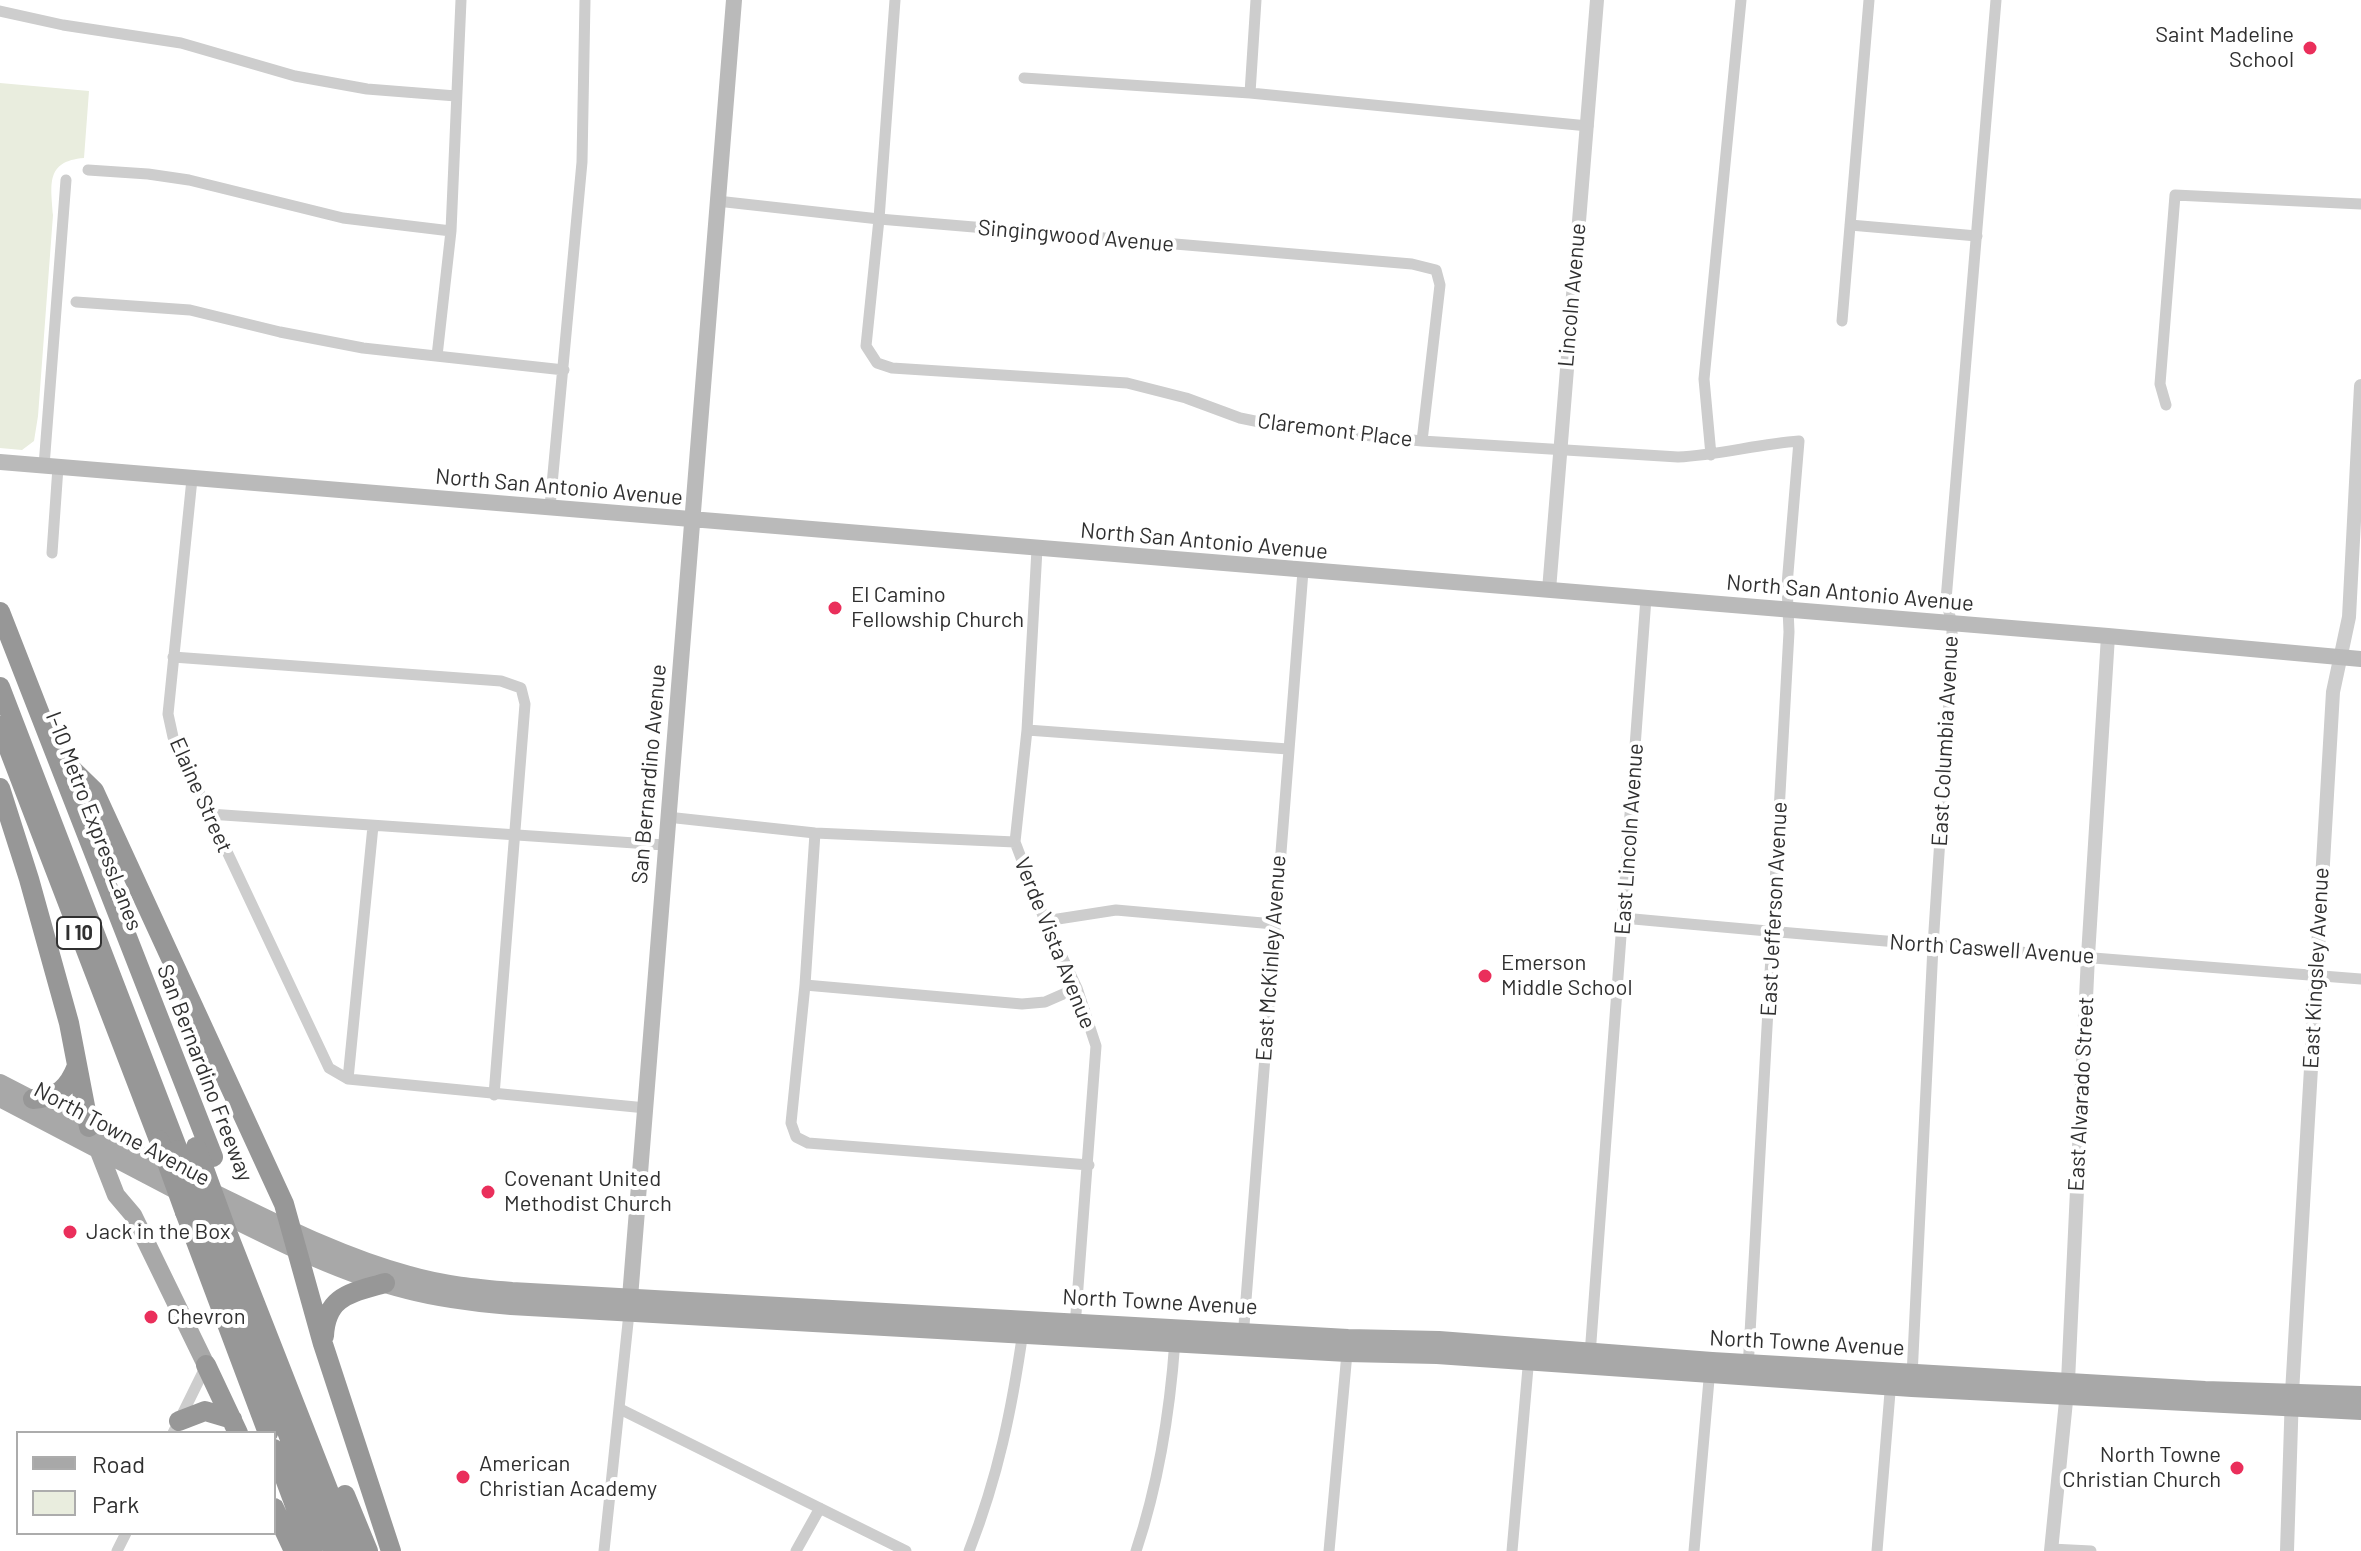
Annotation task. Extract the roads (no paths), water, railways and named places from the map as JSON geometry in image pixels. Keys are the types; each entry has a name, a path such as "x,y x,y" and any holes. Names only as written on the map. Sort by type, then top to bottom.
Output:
{"highway":[{"name":"San Bernardino Freeway","path":"0,612 56,754 196,1151 368,1551"},
{"name":"I-10 Metro ExpressLanes","path":"0,646 196,1151 206,1221 333,1551"},
{"name":"I-10 Metro ExpressLanes","path":"0,687 196,1151"},
{"name":"I 10","path":"0,726 267,1431"},
{"path":"56,754 94,791 284,1204 323,1344 391,1551"},
{"path":"0,788 66,1012 89,1127"},
{"path":"33,1099 62,1092 77,1066"},
{"path":"235,1236 352,1551"},
{"path":"323,1344 330,1308 354,1292 385,1283"},
{"path":"206,1365 235,1426"},
{"path":"176,1427 205,1411 235,1426"},
{"path":"276,1454 312,1551"},
{"path":"276,1512 294,1551"}],"main road":[{"name":"San Bernardino Avenue","path":"630,1306 664,845 734,0"},
{"name":"North San Antonio Avenue","path":"0,462 2361,659"},
{"name":"North Towne Avenue","path":"0,1083 89,1127 142,1165"},
{"name":"North Towne Avenue","path":"0,1098 385,1283 459,1301 630,1306 1075,1328 1242,1339 1347,1353 1530,1355"},
{"path":"89,1127 116,1195 133,1215 206,1365"},
{"path":"133,1215 131,1197 142,1165"},
{"name":"North Towne Avenue","path":"295,1240 410,1275 462,1286 630,1306"},
{"name":"North Towne Avenue","path":"1242,1339 1439,1340 1530,1355 1590,1360 2292,1401 2361,1411"},
{"name":"North Towne Avenue","path":"2292,1401 2361,1395"}],"street":[{"path":"437,356 451,231 461,0"},
{"path":"550,506 582,162 585,0"},
{"path":"879,219 895,0"},
{"path":"1250,93 1256,0"},
{"name":"Lincoln Avenue","path":"1549,590 1597,0"},
{"path":"1711,455 1704,379 1741,0"},
{"path":"1842,321 1869,0"},
{"name":"East Columbia Avenue","path":"1912,1381 1952,624 1946,600 1996,0"},
{"path":"0,11 63,25 181,43 310,78 367,89 456,96"},
{"path":"1024,78 1250,93 1588,126"},
{"path":"88,170 175,178 343,218 451,231"},
{"path":"52,553 51,466 66,180"},
{"path":"2166,405 2160,384 2175,195 2361,204"},
{"name":"Singingwood Avenue","path":"717,201 879,219 1412,264 1436,270 1440,285 1422,441"},
{"name":"Claremont Place","path":"879,219 866,346 877,363 892,368 1127,383 1186,398 1240,418 1284,427 1422,441 1656,456 1711,455 1799,441"},
{"path":"1850,225 1977,236"},
{"path":"76,302 190,310 363,348 564,370"},
{"name":"East Kingsley Avenue","path":"2287,1551 2292,1401 2333,692 2349,617 2361,386"},
{"name":"East Jefferson Avenue","path":"1748,1370 1799,441"},
{"name":"Elaine Street","path":"192,479 168,714 173,737 319,1051 329,1068 348,1079"},
{"name":"Verde Vista Avenue","path":"1037,549 1027,730 1015,842 1045,921 1077,988 1096,1046 1075,1328"},
{"name":"East McKinley Avenue","path":"1242,1339 1303,571"},
{"name":"East Lincoln Avenue","path":"1590,1360 1646,598"},
{"name":"East Alvarado Street","path":"2051,1550 2067,1388 2088,956 2108,636"},
{"path":"173,657 501,681 521,688 525,704 494,1095"},
{"path":"1027,730 1288,749"},
{"path":"209,814 664,845"},
{"path":"667,817 815,833 1015,842"},
{"path":"373,826 348,1079 646,1108"},
{"path":"815,833 805,985 791,1123 796,1137 808,1143 1089,1165"},
{"path":"1045,921 1116,910 1274,924"},
{"name":"North Caswell Avenue","path":"1623,918 2361,979"},
{"path":"805,985 1022,1004 1045,1002 1077,988"},
{"name":"San Bernardino Avenue","path":"604,1551 630,1306"},
{"path":"969,1551 999,1466 1024,1326"},
{"path":"1136,1551 1156,1483 1165,1438 1176,1334"},
{"path":"1329,1551 1347,1353"},
{"path":"1512,1551 1530,1355"},
{"path":"176,1427 206,1365"},
{"path":"1694,1551 1711,1368"},
{"path":"1877,1551 1891,1379"},
{"path":"620,1409 906,1551"},
{"path":"796,1551 820,1508"},
{"path":"2051,1550 2091,1551"}],"place":[{"name":"Saint Madeline School","path":"2310,48"},
{"name":"El Camino Fellowship Church","path":"835,608"},
{"name":"Emerson Middle School","path":"1485,976"},
{"name":"Covenant United Methodist Church","path":"488,1192"},
{"name":"Jack in the Box","path":"70,1232"},
{"name":"Chevron","path":"151,1317"},
{"name":"North Towne Christian Church","path":"2237,1468"},
{"name":"American Christian Academy","path":"463,1477"}]}
